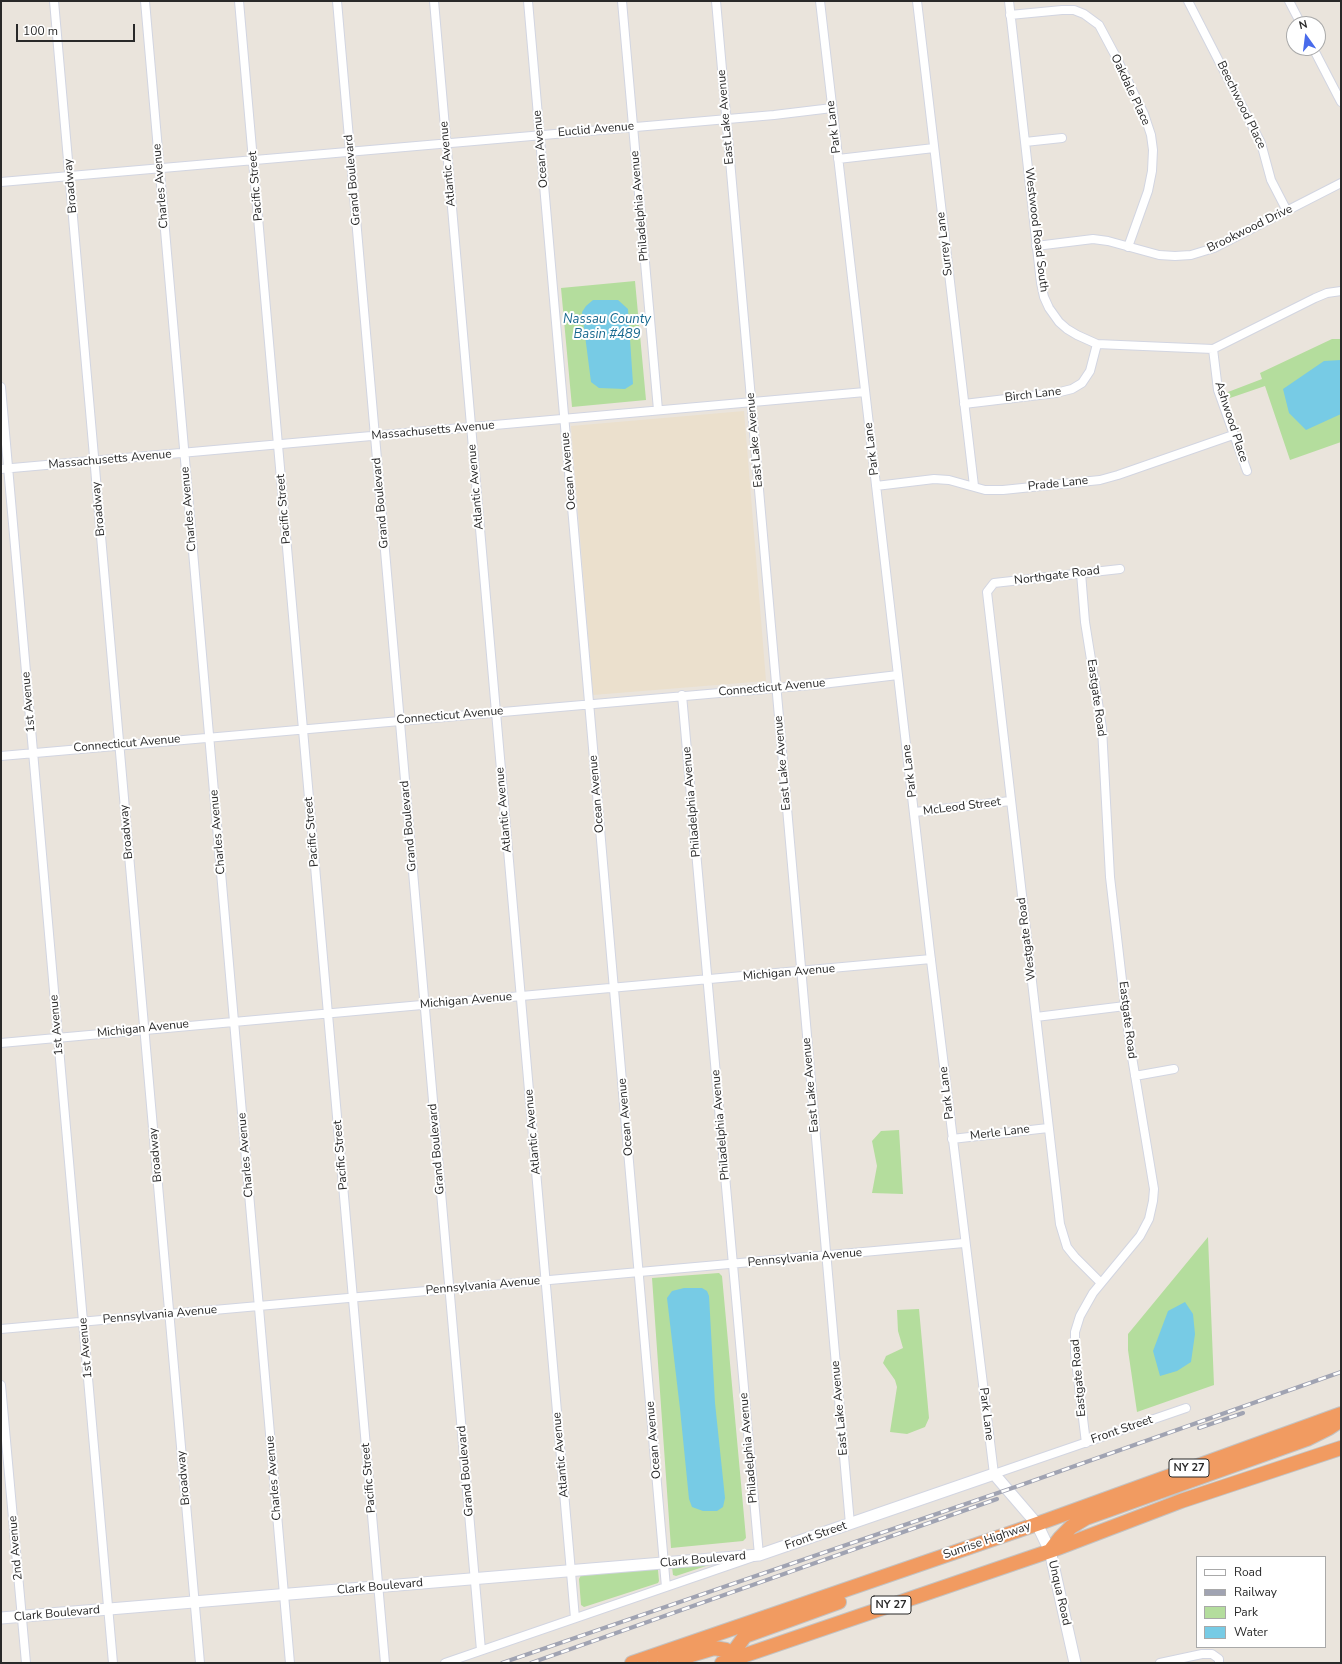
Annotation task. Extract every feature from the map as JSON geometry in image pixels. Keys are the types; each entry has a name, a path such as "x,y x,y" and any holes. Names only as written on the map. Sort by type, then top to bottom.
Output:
{"highway":[{"name":"Sunrise Highway","path":"632,1663 1037,1524 1341,1414"},
{"path":"1050,1551 1060,1538 1072,1527 1086,1518 1307,1439 1341,1420"},
{"name":"NY 27","path":"729,1659 1050,1551 1181,1501 1341,1448"},
{"path":"1181,1501 1208,1484 1222,1456"},
{"path":"729,1659 745,1636 879,1588 920,1564"},
{"path":"666,1663 714,1648 726,1650 729,1659"}],"street":[{"name":"Broadway","path":"54,1 200,1663"},
{"name":"Charles Avenue","path":"145,1 290,1663"},
{"name":"Pacific Street","path":"240,1 385,1663"},
{"name":"Grand Boulevard","path":"337,1 481,1650"},
{"name":"Atlantic Avenue","path":"434,1 575,1618"},
{"name":"Ocean Avenue","path":"528,1 666,1587"},
{"name":"Philadelphia Avenue","path":"622,1 658,410"},
{"name":"East Lake Avenue","path":"716,1 850,1524"},
{"name":"Park Lane","path":"820,1 964,1243 994,1474"},
{"name":"Surrey Lane","path":"917,1 974,486"},
{"name":"Westwood Road South","path":"1009,1 1041,283 1044,297 1049,308 1059,322 1067,329 1097,344 1213,350 1315,298 1327,293 1341,291"},
{"name":"Beechwood Place","path":"1188,1 1260,143 1271,180 1287,211"},
{"path":"1289,1 1297,16"},
{"name":"Oakdale Place","path":"1010,15 1074,10 1084,14 1099,25 1115,55 1144,114 1153,150 1152,171 1148,191 1128,247"},
{"path":"1317,56 1341,102"},
{"name":"Euclid Avenue","path":"1,182 727,119 832,108"},
{"path":"1025,142 1062,138"},
{"path":"838,159 934,148"},
{"name":"Brookwood Drive","path":"1036,246 1093,239 1108,241 1159,255 1191,255 1214,248 1341,183"},
{"name":"Birch Lane","path":"964,404 1056,393 1072,389 1082,382 1090,372 1094,363 1097,344"},
{"name":"Ashwood Place","path":"1213,350 1218,390 1247,471"},
{"name":"1st Avenue","path":"1,387 5,469 33,753 113,1663"},
{"name":"Massachusetts Avenue","path":"5,469 865,392"},
{"name":"Prade Lane","path":"876,486 934,479 949,480 985,490 1003,490 1100,480 1233,435"},
{"name":"Northgate Road","path":"994,583 1120,569"},
{"name":"Eastgate Road","path":"1081,573 1085,622 1102,728 1110,878 1125,1006 1135,1076 1152,1173 1153,1201 1149,1219 1140,1236 1084,1306 1075,1332 1075,1353 1086,1443"},
{"name":"Westgate Road","path":"994,583 987,592 988,611 1060,1224 1064,1239 1075,1257 1101,1283"},
{"name":"Connecticut Avenue","path":"1,756 589,703 822,684 898,675"},
{"name":"Philadelphia Avenue","path":"682,695 759,1555"},
{"name":"McLeod Street","path":"915,812 1010,801"},
{"name":"Michigan Avenue","path":"1,1043 234,1021 802,972 931,959"},
{"path":"1036,1017 1125,1006"},
{"path":"1135,1076 1174,1069"},
{"name":"Merle Lane","path":"952,1139 1048,1128"},
{"name":"Pennsylvania Avenue","path":"1,1329 964,1243"},
{"name":"2nd Avenue","path":"1,1386 26,1663"},
{"name":"Front Street","path":"445,1663 1186,1408"},
{"path":"994,1474 1037,1524"},
{"name":"Unqua Road","path":"1037,1524 1050,1551 1075,1663"},
{"name":"Clark Boulevard","path":"1,1618 759,1555"},
{"path":"1160,1663 1202,1654 1212,1654 1219,1659 1220,1663"}],"shaded area":[{"path":"744,411 766,681 593,695 571,426"}],"green space":[{"name":"Nassau County Basin #489","path":"635,281 646,400 572,407 561,288"},
{"path":"1332,339 1341,339 1341,442 1290,460 1265,386 1230,398 1228,392 1262,379 1260,373"},
{"path":"899,1130 903,1194 872,1193 877,1166 872,1141 881,1131"},
{"path":"1208,1237 1214,1385 1137,1412 1128,1350 1128,1334"},
{"path":"719,1273 722,1276 746,1538 743,1541 671,1548 652,1278"},
{"path":"919,1309 929,1418 925,1427 907,1434 890,1432 897,1387 895,1380 883,1363 886,1356 903,1348 898,1331 897,1310"},
{"path":"712,1564 676,1576 673,1575 672,1567"},
{"path":"655,1568 658,1570 658,1583 584,1607 581,1605 579,1579 581,1575"}],"water":[{"name":"Nassau County Basin #489","path":"593,300 618,300 628,309 633,384 625,389 599,388 591,382 582,312"},
{"path":"1341,360 1341,414 1306,430 1289,413 1283,389 1324,361"},
{"path":"684,1288 702,1288 707,1291 709,1296 715,1403 725,1498 723,1507 717,1511 703,1511 692,1507 689,1499 667,1298 672,1291"},
{"path":"1185,1302 1193,1314 1195,1334 1191,1362 1177,1371 1160,1376 1153,1351 1168,1311"}],"railway":[{"path":"502,1663 1021,1485 1341,1372"},
{"path":"1199,1428 1243,1413"},
{"path":"531,1663 997,1499"}]}
